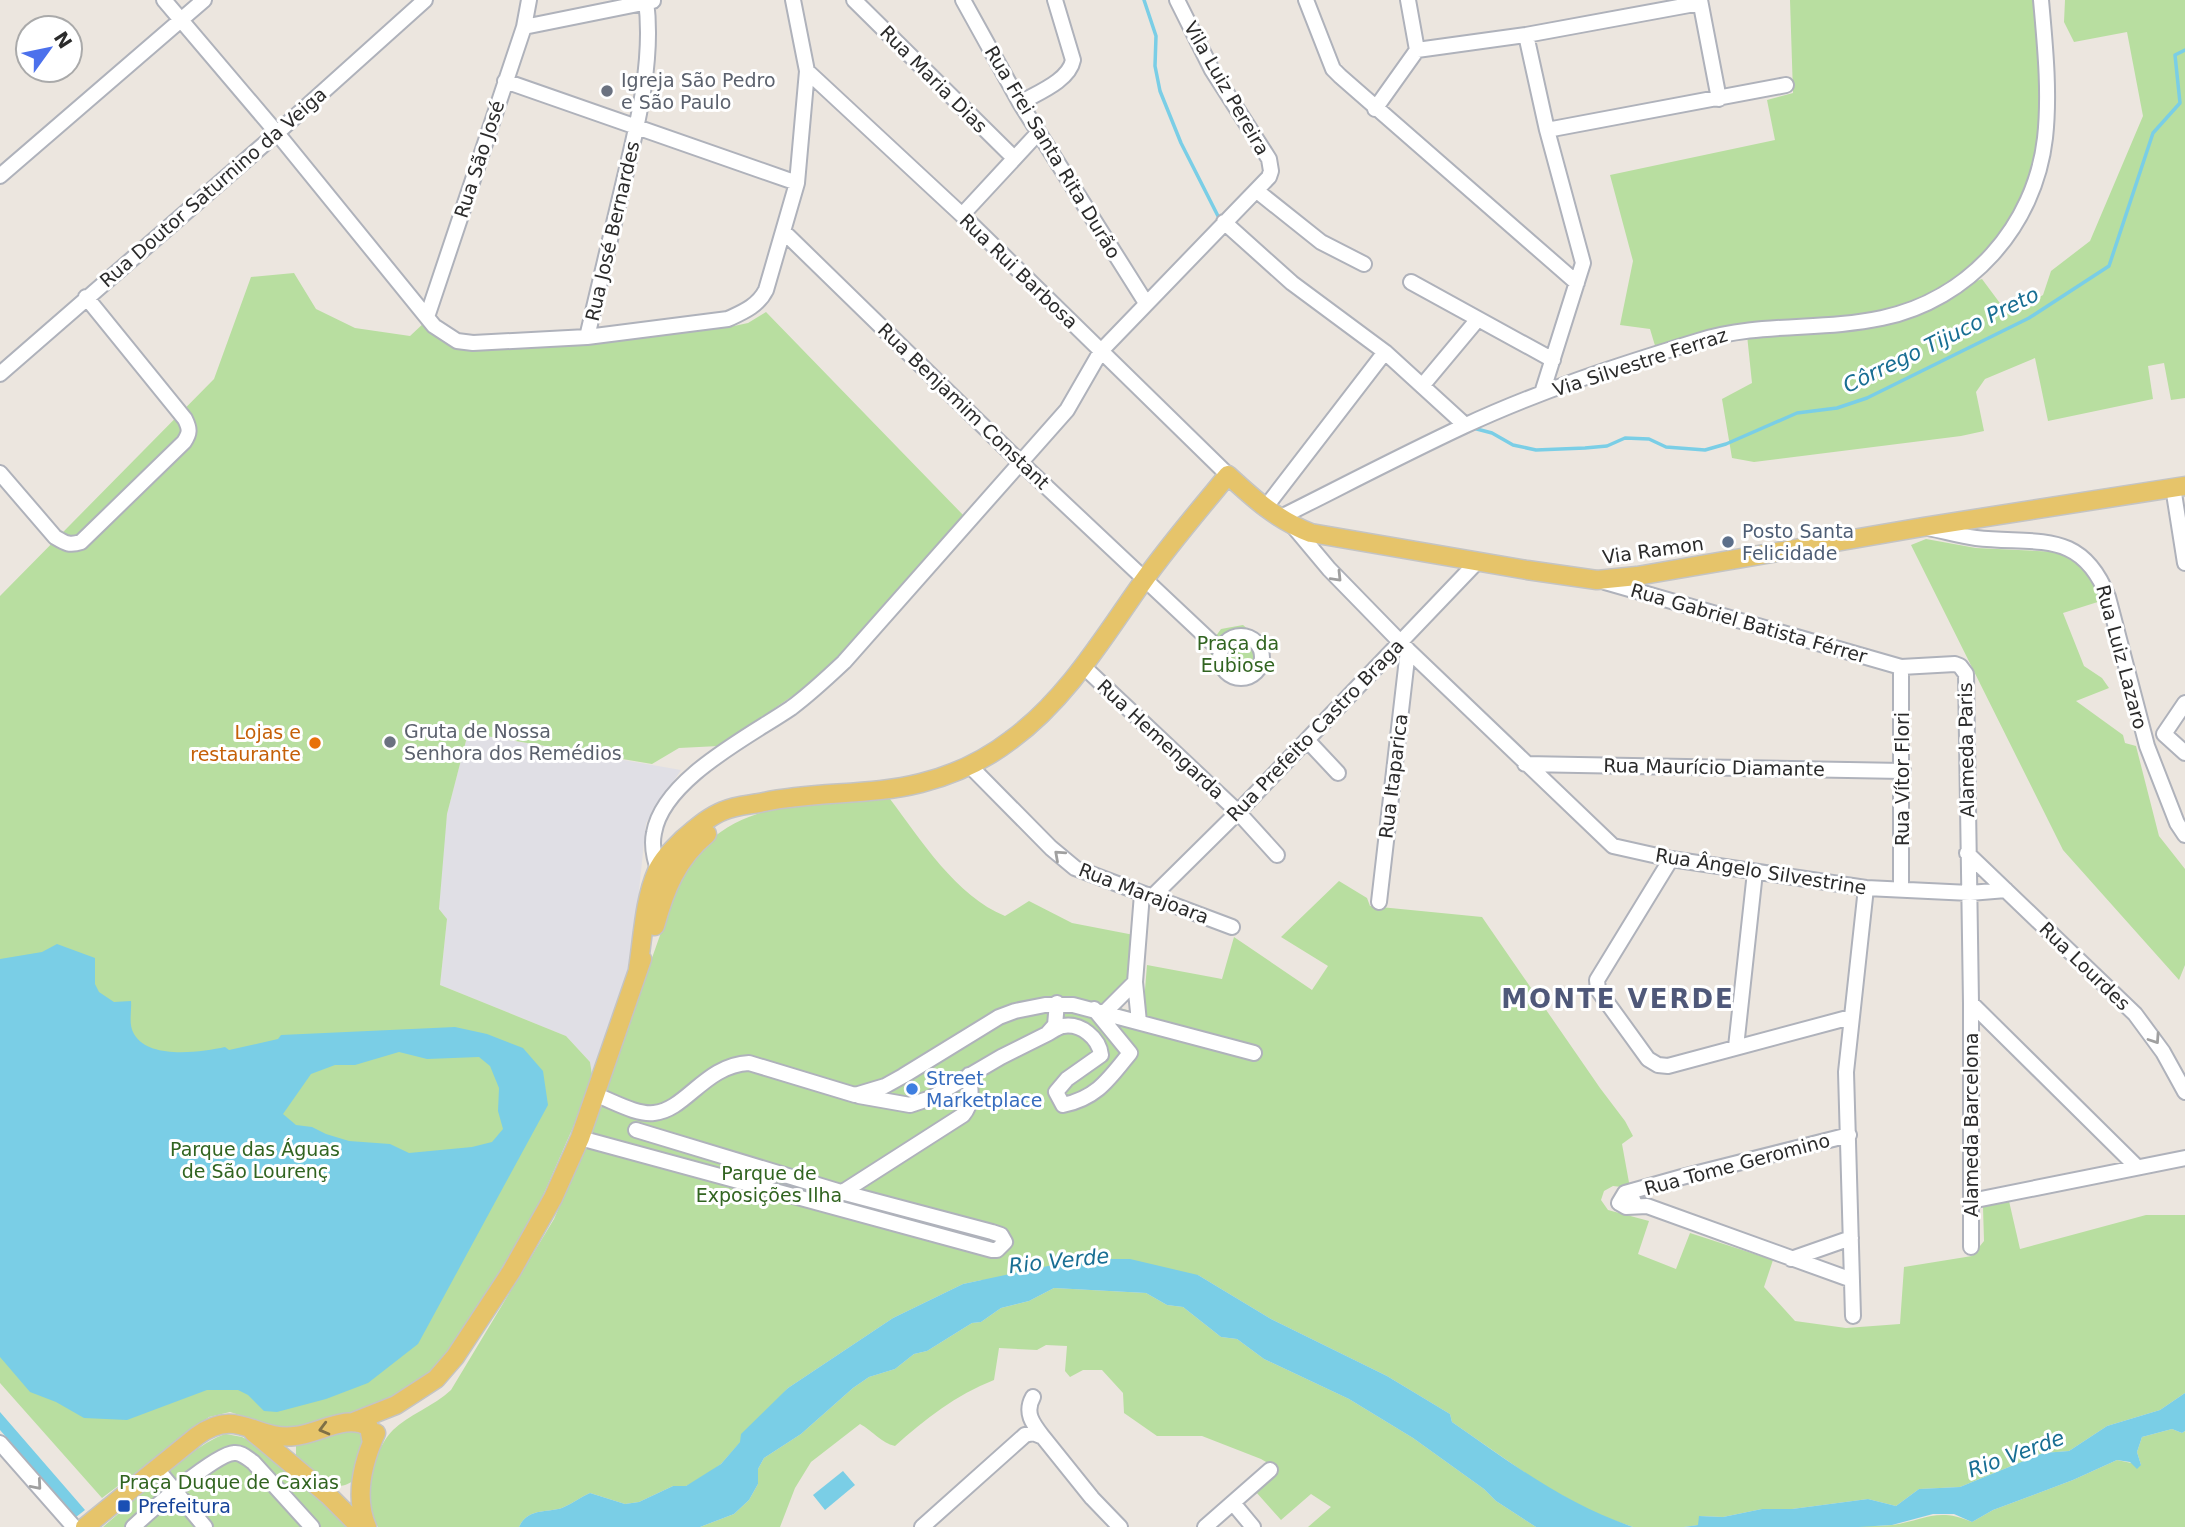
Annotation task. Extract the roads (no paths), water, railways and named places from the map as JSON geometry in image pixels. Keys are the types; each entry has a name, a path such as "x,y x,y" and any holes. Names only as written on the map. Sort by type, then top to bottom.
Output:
{"main road":[{"name":"Via Ramon","path":"1228,475 1279,517 1339,539 1597,580 1637,576 2179,487"},
{"path":"638,969 649,903 658,870 674,848 706,820 733,807 785,797 903,787 943,777 992,754 1030,725 1084,667 1144,580 1228,475"},
{"path":"85,1527 156,1468 218,1423 235,1423 270,1434 295,1437 353,1422 396,1405 436,1379 455,1357 527,1246 553,1198 580,1138 655,926 665,890 678,865 699,841 727,819 765,802"},
{"path":"367,1527 361,1506 362,1484 372,1443 380,1424 396,1405"},
{"path":"353,1422 369,1427 372,1443"},
{"path":"247,1428 328,1495 360,1527"},
{"path":"291,1463 290,1452 295,1437"},
{"path":"328,1495 345,1496 362,1484"}],"street":[{"path":"164,0 427,317"},
{"path":"0,176 204,0"},
{"name":"Rua Doutor Saturnino da Veiga","path":"0,374 425,0"},
{"name":"Rua São José","path":"427,317 524,27 529,0"},
{"path":"784,232 797,183 807,71 793,0"},
{"name":"Rua Maria Dias","path":"854,0 1013,158"},
{"name":"Rua Frei Santa Rita Durão","path":"963,0 1038,133 1146,303"},
{"path":"1020,103 1070,71 1073,61 1055,0"},
{"name":"Vila Luiz Pereira","path":"1177,0 1212,70 1269,159 1269,177 1257,191"},
{"path":"1306,0 1333,69 1577,283"},
{"path":"1376,109 1417,50 1408,0"},
{"name":"Via Silvestre Ferraz","path":"1279,517 1465,425 1542,393 1700,340 1741,330 1849,323 1904,313 1926,304 1971,276 2010,234 2022,212 2040,162 2046,108 2041,0"},
{"path":"524,27 649,1"},
{"name":"Rua José Bernardes","path":"587,337 637,127 647,53 649,1"},
{"path":"1417,50 1526,35 1700,2 1718,99"},
{"path":"1526,35 1547,130 1583,263 1542,393"},
{"name":"Rua Rui Barbosa","path":"807,71 962,215 1228,475"},
{"path":"505,81 797,183"},
{"path":"1547,130 1786,85"},
{"path":"962,215 1038,133"},
{"path":"665,890 655,862 653,834 666,806 681,788 718,755 789,709 826,679 875,628 1019,461 1067,410 1101,351 1257,191 1321,242 1364,264"},
{"path":"1224,222 1292,283 1385,352 1465,425"},
{"name":"Rua José Bernardes","path":"427,317 443,334 457,341 473,343 587,337 727,319 749,309 764,295 784,232"},
{"name":"Rua Benjamim Constant","path":"784,232 1019,461 1221,651"},
{"path":"1411,282 1553,360"},
{"path":"0,473 55,537 72,545 81,542 184,442 189,430 184,419 86,298"},
{"path":"1422,386 1478,319"},
{"path":"1385,352 1279,517 1404,646 1525,764"},
{"path":"2179,487 2185,564"},
{"name":"Rua Luiz Lazaro","path":"1923,527 1975,538 2051,543 2070,548 2087,560 2100,576 2108,597 2143,733 2177,823 2185,835"},
{"name":"Rua Prefeito Castro Braga","path":"1147,895 1238,812 1307,740 1404,646 1477,562"},
{"name":"Rua Gabriel Batista Férrer","path":"1597,580 1901,667"},
{"name":"Rua Itaparica","path":"1379,902 1404,646"},
{"name":"Alameda Paris","path":"1901,667 1955,664 1966,674 1967,853 1970,893"},
{"name":"Rua Hemengarda","path":"1084,667 1238,812 1277,856"},
{"name":"Rua Vítor Flori","path":"1901,667 1901,890"},
{"path":"2164,734 2185,703"},
{"path":"2143,733 2164,734 2185,753"},
{"path":"1307,740 1338,773"},
{"name":"Rua Maurício Diamante","path":"1525,764 1903,771"},
{"name":"Rua Ângelo Silvestrine","path":"1525,764 1607,841 1621,849 1866,888 1970,893 2006,890"},
{"name":"Rua Marajoara","path":"970,765 1065,861 1091,875 1232,927"},
{"name":"Rua Lourdes","path":"1967,853 2135,1014 2164,1052 2185,1092"},
{"path":"1671,859 1599,975 1598,990 1648,1059 1658,1065 1668,1066 1851,1017"},
{"path":"1737,1047 1755,872"},
{"path":"1853,1316 1846,1072 1866,888"},
{"name":"Alameda Barcelona","path":"1970,893 1971,1247"},
{"path":"1139,1022 1135,982 1147,895"},
{"path":"1099,1010 1135,982"},
{"path":"855,1095 885,1086 999,1017 1014,1011 1057,1003 1099,1010 1254,1053"},
{"path":"1046,1034 1055,1025 1057,1003"},
{"path":"1971,1003 2137,1167"},
{"path":"596,1095 652,1113 672,1106 723,1067 749,1063 855,1095 910,1105 931,1098 1063,1026 1088,1031 1097,1042 1101,1055 1067,1079 1055,1092 1063,1105 1081,1101 1104,1086 1130,1054 1099,1010"},
{"path":"827,1204 841,1192 963,1115 970,1104 970,1075"},
{"path":"580,1138 992,1250 1001,1248 1005,1242 1001,1235 841,1192 636,1130"},
{"name":"Rua Tome Geromino","path":"1791,1259 1647,1206 1626,1207 1619,1203 1625,1194 1682,1177 1849,1135"},
{"path":"1971,1201 2185,1158"},
{"path":"1791,1259 1851,1238"},
{"path":"1791,1259 1852,1280"},
{"path":"1034,1397 1029,1404 1030,1420 1092,1498 1120,1527"},
{"path":"922,1527 1025,1435 1033,1433 1043,1437"},
{"path":"0,1443 74,1527"},
{"path":"133,1527 174,1493 233,1453 243,1454 253,1462 312,1527"},
{"path":"156,1468 174,1493 205,1527"},
{"path":"1205,1527 1270,1470"},
{"path":"1233,1503 1254,1527"}],"water":[{"path":"57,944 95,958 95,984 99,992 114,1002 131,1001 134,1034 151,1048 163,1051 190,1052 225,1047 229,1050 278,1039 281,1035 455,1027 487,1034 523,1048 543,1071 548,1105 418,1344 368,1383 326,1399 277,1412 264,1411 248,1395 238,1390 207,1390 127,1420 84,1418 56,1402 30,1392 0,1357 0,959 42,952","holes":["399,1052 427,1059 479,1057 490,1066 499,1088 498,1111 503,1129 492,1142 472,1147 409,1153 390,1144 349,1141 312,1127 296,1125 283,1114 311,1074 335,1065 355,1065"]},
{"path":"1093,1259 1130,1259 1198,1275 1271,1319 1387,1376 1450,1414 1452,1422 1561,1494 1608,1518 1633,1527 1536,1527 1496,1501 1484,1489 1413,1438 1349,1399 1264,1359 1237,1339 1221,1337 1183,1307 1167,1305 1146,1293 1054,1288 1029,1301 1001,1308 927,1351 914,1354 895,1369 869,1377 853,1388 801,1434 764,1458 758,1469 758,1484 749,1500 734,1514 700,1527 519,1527 523,1520 534,1513 564,1507 590,1493 625,1504 639,1502 673,1486 686,1486 721,1464 740,1442 741,1434 788,1388 893,1318 963,1284"},
{"path":"2185,1393 2185,1431 2182,1433 2172,1429 2142,1437 2137,1452 2141,1465 2137,1469 2130,1462 2117,1460 1993,1510 1972,1522 1954,1514 1933,1514 1892,1525 1858,1527 1684,1527 1698,1525 1699,1516 1723,1517 1762,1509 1792,1509 1868,1499 1896,1506 1919,1489 1960,1487 2043,1453 2069,1451 2107,1426 2160,1410"},
{"path":"0,1412 85,1510 76,1517 0,1430"},
{"path":"843,1471 855,1485 825,1510 813,1495"}],"waterway":[{"path":"1144,0 1156,36 1155,66 1160,91 1181,143 1220,220"},
{"name":"Côrrego Tijuco Preto","path":"1473,428 1492,433 1513,445 1536,450 1607,446 1625,438 1649,439 1666,447 1705,450 1726,444 1797,413 1837,408 1867,398 2029,318 2109,266 2153,133 2180,103 2175,55 2185,50"}],"place":[{"name":"Igreja São Pedro e São Paulo","path":"607,91"},
{"name":"Posto Santa Felicidade","path":"1728,542"},
{"name":"Gruta de Nossa Senhora dos Remédios","path":"390,742"},
{"name":"Lojas e restaurante","path":"315,743"},
{"name":"Street Marketplace","path":"912,1089"},
{"name":"Prefeitura","path":"124,1506"}],"district":[{"name":"MONTE VERDE","path":"1618,999"}],"park label":[{"name":"Praça da Eubiose","path":"1238,654"},
{"name":"Parque das Águas de São Lourenç","path":"255,1160"},
{"name":"Parque de Exposições Ilha","path":"769,1184"},
{"name":"Praça Duque de Caxias","path":"229,1482"}],"water label":[{"name":"Rio Verde","path":"1059,1261"},
{"name":"Rio Verde","path":"2016,1454"}]}
